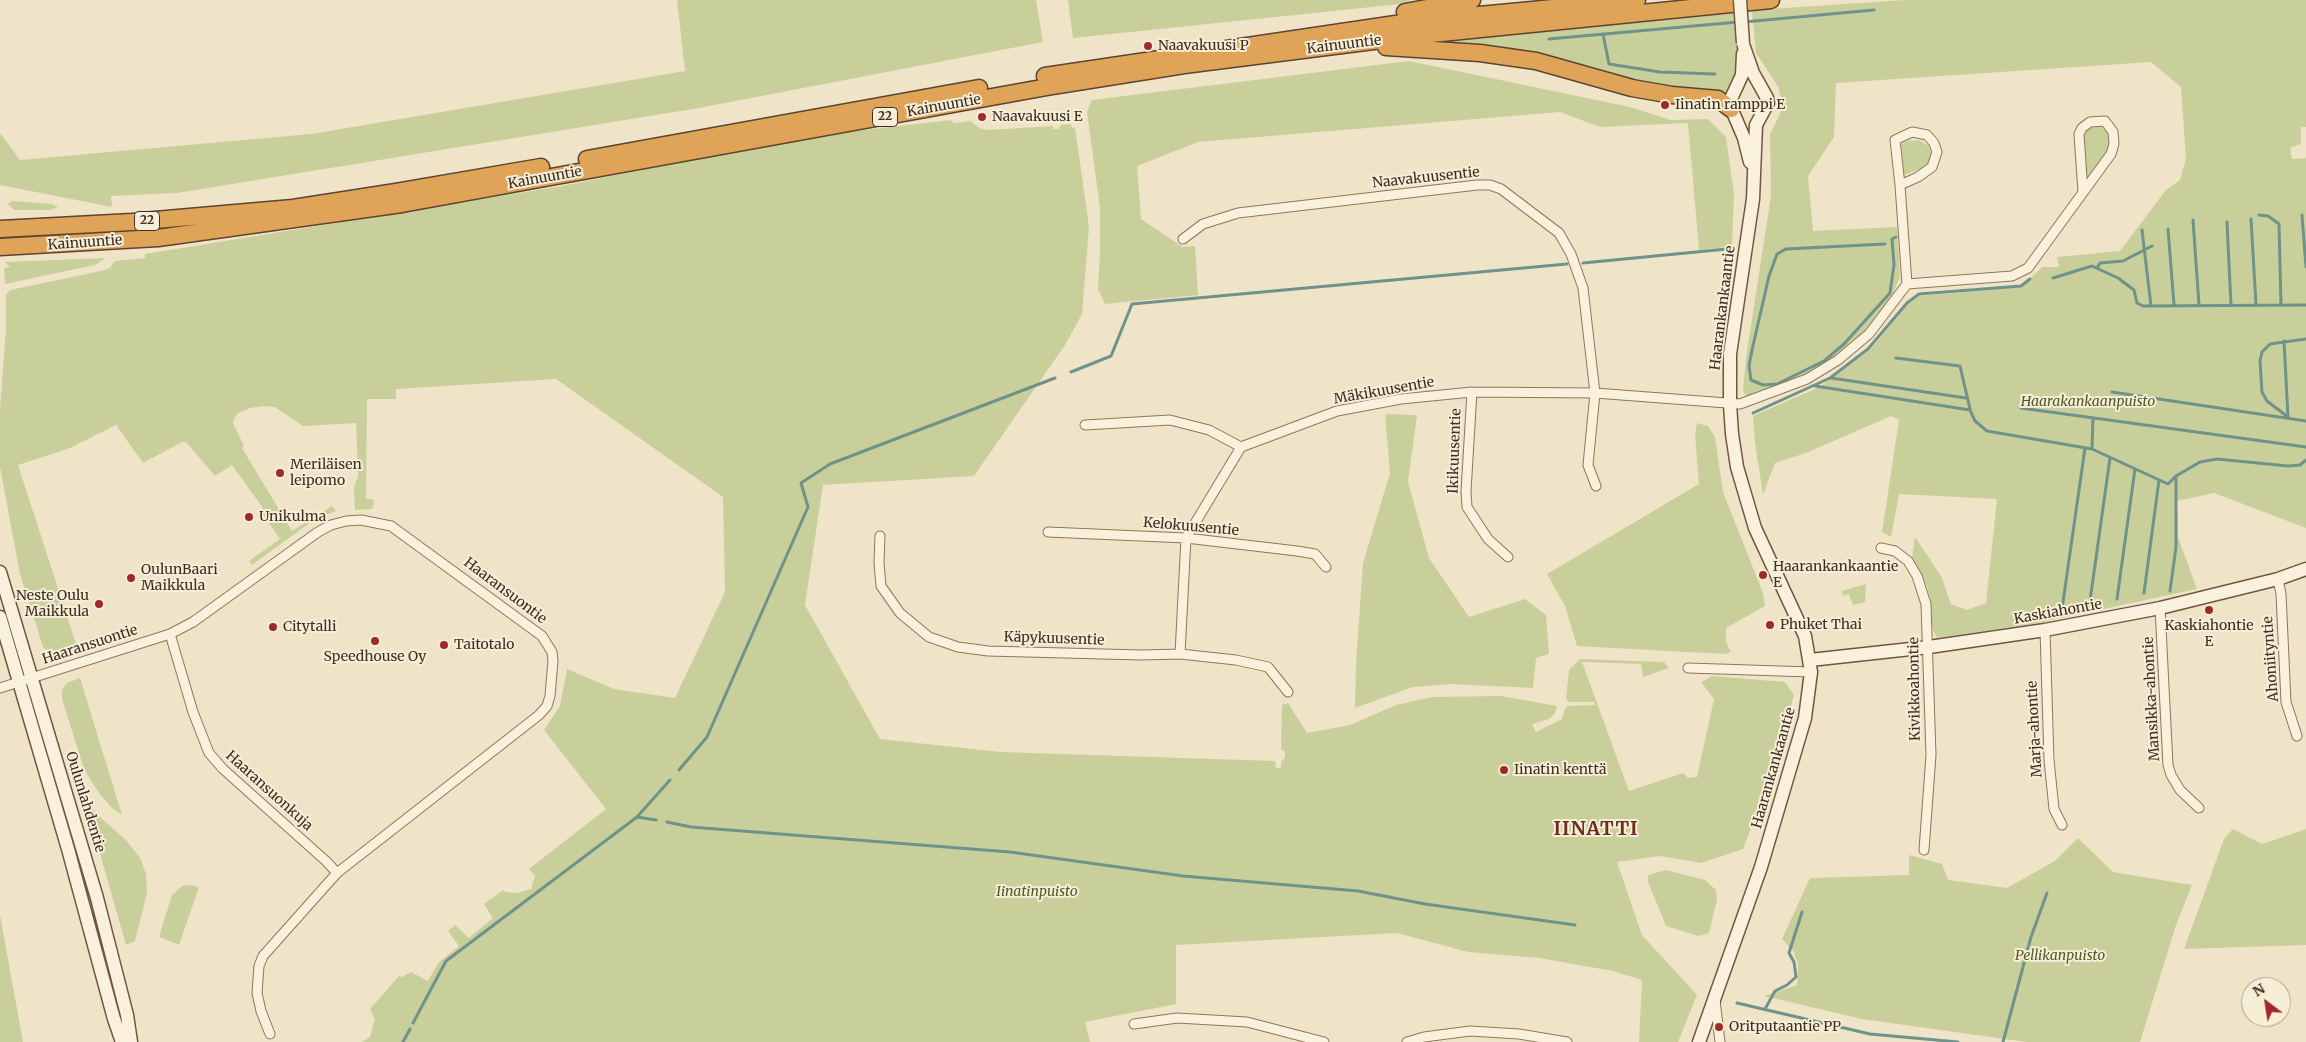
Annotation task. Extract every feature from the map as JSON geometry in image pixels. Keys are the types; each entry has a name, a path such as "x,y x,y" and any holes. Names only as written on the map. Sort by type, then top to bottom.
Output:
{"highway":[{"path":"1341,39 1396,14 1472,0"},
{"name":"Kainuuntie","path":"0,247 158,238 402,204 1047,87 1341,39 1416,21 1637,0"},
{"name":"Kainuuntie","path":"0,229 132,222 303,206 396,192 1042,77 1341,39 1772,0"},
{"path":"1341,39 1480,53 1536,61 1632,88 1672,95 1718,99 1733,112"},
{"path":"0,224 23,228"},
{"path":"0,257 58,245"}],"street":[{"name":"Haarankankaantie","path":"1740,0 1743,45 1742,75 1740,83 1731,96 1733,112 1744,138 1754,176"},
{"name":"Haarankankaantie","path":"1699,1042 1761,867 1805,718 1810,666 1801,628 1753,519 1737,467 1730,404 1730,354 1753,199 1756,131 1759,117 1767,108 1767,98 1754,73 1743,45"},
{"path":"1733,112 1751,120 1759,117"},
{"path":"1900,185 1918,177 1932,167 1937,152 1934,143 1927,135 1912,132 1895,140 1907,284 2012,276 2028,268 2083,192 2113,148 2113,132 2105,122 2090,122 2082,128 2079,134 2083,192"},
{"name":"Naavakuusentie","path":"1183,239 1203,224 1238,213 1477,184 1490,185 1501,189 1548,223 1558,233 1571,254 1583,288 1595,393 1588,465 1596,486"},
{"name":"Mäkikuusentie","path":"1241,447 1337,411 1401,399 1472,392 1595,393 1740,404 1807,379 1838,360 1869,334 1907,284"},
{"name":"Ikikuusentie","path":"1472,392 1466,491 1467,507 1488,539 1508,557"},
{"path":"1086,425 1170,420 1209,430 1241,447 1186,538 1180,654"},
{"name":"Haaransuontie","path":"0,688 170,634 193,622 331,524 360,520 391,526 536,630 548,644 553,661 553,678 547,706 540,715 336,873 280,935 260,962 257,992 261,1011 270,1034"},
{"name":"Kelokuusentie","path":"1048,532 1186,538 1314,554 1326,567"},
{"name":"Käpykuusentie","path":"880,536 879,563 881,586 900,613 929,637 958,647 988,651 1180,654 1236,660 1268,667 1288,692"},
{"name":"Kivikkoahontie","path":"1881,548 1895,551 1903,556 1917,576 1926,604 1929,647 1930,782 1924,850"},
{"name":"Kaskiahontie","path":"1688,668 1810,666 2045,630 2160,608 2278,579 2306,569"},
{"name":"Oulunlahdentie","path":"0,572 98,898 127,1015 131,1042"},
{"name":"Ahoniityntie","path":"2278,579 2281,594 2286,702 2297,736"},
{"name":"Mansikka-ahontie","path":"2160,608 2168,765 2171,775 2180,790 2199,808"},
{"path":"0,617 122,1042"},
{"name":"Marja-ahontie","path":"2045,630 2049,760 2054,810 2062,826"},
{"name":"Haaransuonkuja","path":"170,634 193,712 209,753 222,769 327,862 336,873"},
{"path":"1715,998 1720,1042"},
{"path":"1134,1024 1177,1018 1247,1022 1324,1042"},
{"path":"1407,1042 1424,1037 1470,1031 1518,1038 1567,1042"}],"green space":[{"path":"677,0 1036,0 1043,42 699,108 177,193 111,196 112,207 0,185 0,133 20,160 311,134 685,71"},
{"path":"1068,0 1411,0 1401,4 1073,38"},
{"name":"Haarakankaanpuisto","path":"1906,0 2306,0 2306,127 2301,127 2301,144 2290,148 2292,159 2306,158 2306,528 2214,493 2177,501 2178,537 2197,589 2038,623 1937,638 1932,627 1931,602 1927,586 1912,558 1915,537 1941,576 1951,604 1967,610 1986,603 1997,499 1899,494 1891,537 1882,532 1899,420 1891,416 1806,453 1775,463 1763,495 1753,416 1817,388 1838,374 1871,349 1906,306 1919,296 2022,287 2042,267 2059,267 2057,257 2120,251 2166,190 2180,180 2186,159 2181,87 2151,62 1836,83 1834,137 1808,176 1813,231 1897,227 1900,277 1890,301 1867,330 1836,356 1805,375 1746,397 1743,390 1746,358 1771,196 1770,134 1780,114 1781,104 1779,88 1756,53 1752,13 1754,10"},
{"path":"1736,13 1738,71 1724,98 1673,92 1417,44 1660,18"},
{"path":"1409,61 1630,107 1671,120 1708,119 1726,137 1734,194 1732,246 1699,250 1688,123 1600,127 1560,112 1198,142 1137,166 1141,219 1183,247 1195,246 1198,295 1105,304 1098,289 1100,208 1087,112 1092,100"},
{"name":"Iinatinpuisto","path":"951,120 954,123 970,121 981,129 989,130 1053,126 1053,129 1059,129 1060,125 1071,124 1072,128 1075,127 1089,227 1082,314 1065,345 974,476 823,485 805,605 880,739 1000,752 1275,761 1276,768 1281,768 1281,762 1285,758 1285,752 1281,749 1282,705 1288,703 1307,733 1350,725 1396,705 1432,697 1501,696 1557,706 1555,713 1549,719 1532,724 1536,732 1562,719 1568,706 1595,705 1594,702 1569,702 1566,699 1569,670 1580,659 1664,662 1669,668 1643,677 1641,664 1582,662 1629,791 1683,773 1688,778 1697,777 1714,699 1701,682 1712,676 1785,682 1794,695 1769,779 1743,849 1701,863 1660,856 1617,862 1642,935 1697,995 1678,1042 1639,1042 1642,980 1613,971 1539,958 1468,952 1397,933 1176,945 1176,1004 1085,1022 1090,1042 362,1042 370,1037 375,1019 370,1009 399,976 402,977 411,972 428,981 438,963 459,946 448,931 455,925 469,938 493,918 484,904 503,890 505,892 517,893 531,889 535,876 529,869 606,809 544,730 560,706 567,669 614,689 675,698 725,592 723,497 556,379 396,389 396,399 367,399 366,499 373,499 372,509 355,510 354,488 358,476 356,423 303,426 275,407 264,406 250,408 238,413 233,423 244,446 242,448 292,531 332,506 336,511 311,522 252,565 249,561 280,539 260,511 263,508 232,465 215,476 186,442 182,442 143,463 116,425 70,448 18,465 78,650 57,655 49,653 43,647 20,574 0,467 0,410 6,327 6,295 10,290 101,271 110,268 115,261 145,258 145,254 562,186 830,134"},
{"path":"2101,125 2108,133 2109,149 2088,177 2083,149 2083,135 2088,126"},
{"path":"1919,140 1929,146 1932,157 1928,166 1904,175 1901,144 1907,141"},
{"path":"12,201 52,204 58,207 50,210 14,210 8,204"},
{"path":"106,258 95,265 5,284 4,268 10,267 5,262"},
{"path":"1385,414 1417,415 1408,482 1429,558 1469,617 1525,599 1546,615 1549,654 1536,658 1533,688 1451,684 1413,687 1355,708 1363,563 1390,473"},
{"path":"1697,423 1708,426 1715,437 1723,492 1763,593 1765,606 1726,628 1726,642 1731,652 1724,654 1577,646 1565,606 1547,574 1699,484 1695,435"},
{"path":"1866,584 1865,602 1853,605 1849,594 1843,596 1841,591"},
{"path":"80,678 122,815 112,808 99,793 84,769 62,699 62,690 67,683"},
{"path":"85,801 126,840 140,858 146,874 147,893 135,941 126,945"},
{"path":"2233,829 2262,844 2306,829 2306,945 2184,949 2224,839"},
{"name":"Pellikanpuisto","path":"2078,838 2113,872 2192,885 2176,925 2140,1042 2026,1042 1862,1019 1764,996 1797,985 1798,964 1793,951 1782,939 1810,878 1909,875 1909,855 1942,864 1948,880 2007,888 2055,861"},
{"path":"1666,870 1705,880 1716,890 1717,900 1709,933 1698,936 1666,926 1648,882 1648,875"},
{"path":"182,886 199,887 179,945 159,937 172,895"},
{"path":"0,915 23,1042 0,1042"}],"waterway":[{"path":"1744,22 1874,10"},
{"path":"1549,39 1738,22"},
{"path":"1603,34 1609,64 1660,72 1715,74"},
{"path":"2259,215 2268,216 2279,224 2281,305"},
{"path":"2302,215 2306,267"},
{"path":"2251,219 2256,305"},
{"path":"2193,220 2199,305"},
{"path":"2227,222 2231,305"},
{"path":"2168,229 2174,305"},
{"path":"2142,230 2151,306"},
{"path":"1885,244 1786,249 1777,254 1769,276 1752,350 1749,366 1751,380 1763,385 1777,384 1824,361 1844,344 1890,293 1894,265 1892,239 1896,237"},
{"path":"2097,268 2100,263 2123,261 2152,246"},
{"path":"1583,263 1727,249"},
{"path":"1071,372 1111,356 1132,304 1567,264"},
{"path":"2053,278 2092,266 2118,278 2134,290 2137,303 2143,306 2306,305"},
{"path":"1753,413 1830,378 1868,349 1907,303 1919,294 2021,286 2030,279"},
{"path":"2288,417 2267,401 2262,392 2260,361 2262,352 2270,344 2306,339"},
{"path":"2284,341 2288,417"},
{"path":"1896,358 1960,366 1970,409"},
{"path":"679,770 707,737 808,507 801,483 830,464 1055,378"},
{"path":"1831,378 1966,398"},
{"path":"1815,386 1970,410 1975,421 1987,431 2092,449 2168,484 2176,476 2200,462 2217,459 2288,466 2300,465 2306,460"},
{"path":"2112,392 2306,421"},
{"path":"2021,408 2306,447"},
{"path":"2092,449 2093,418"},
{"path":"2062,609 2085,448"},
{"path":"2089,608 2110,458"},
{"path":"2117,599 2135,469"},
{"path":"2170,591 2176,547 2176,477"},
{"path":"2144,593 2159,480"},
{"path":"637,817 670,780"},
{"path":"413,1023 446,961 637,817 656,820"},
{"path":"667,822 691,827 1010,852 1183,876 1358,891 1425,904 1575,925"},
{"path":"2003,1042 2031,937 2047,893"},
{"path":"1765,1009 1775,991 1787,985 1796,977 1794,962 1789,953 1802,912"},
{"path":"1737,1003 1870,1034 1958,1042"},
{"path":"403,1042 410,1029"}],"place":[{"name":"Naavakuusi P","path":"1148,46"},
{"name":"Iinatin ramppi E","path":"1665,105"},
{"name":"Naavakuusi E","path":"982,117"},
{"name":"Meriläisen leipomo","path":"280,473"},
{"name":"Unikulma","path":"249,517"},
{"name":"Haarankankaantie E","path":"1763,575"},
{"name":"OulunBaari Maikkula","path":"131,578"},
{"name":"Neste Oulu Maikkula","path":"99,604"},
{"name":"Kaskiahontie E","path":"2209,610"},
{"name":"Phuket Thai","path":"1770,625"},
{"name":"Citytalli","path":"273,627"},
{"name":"Speedhouse Oy","path":"375,641"},
{"name":"Taitotalo","path":"444,645"},
{"name":"Iinatin kenttä","path":"1504,770"},
{"name":"Oritputaantie PP","path":"1719,1027"}],"district":[{"name":"IINATTI","path":"1596,830"}]}
